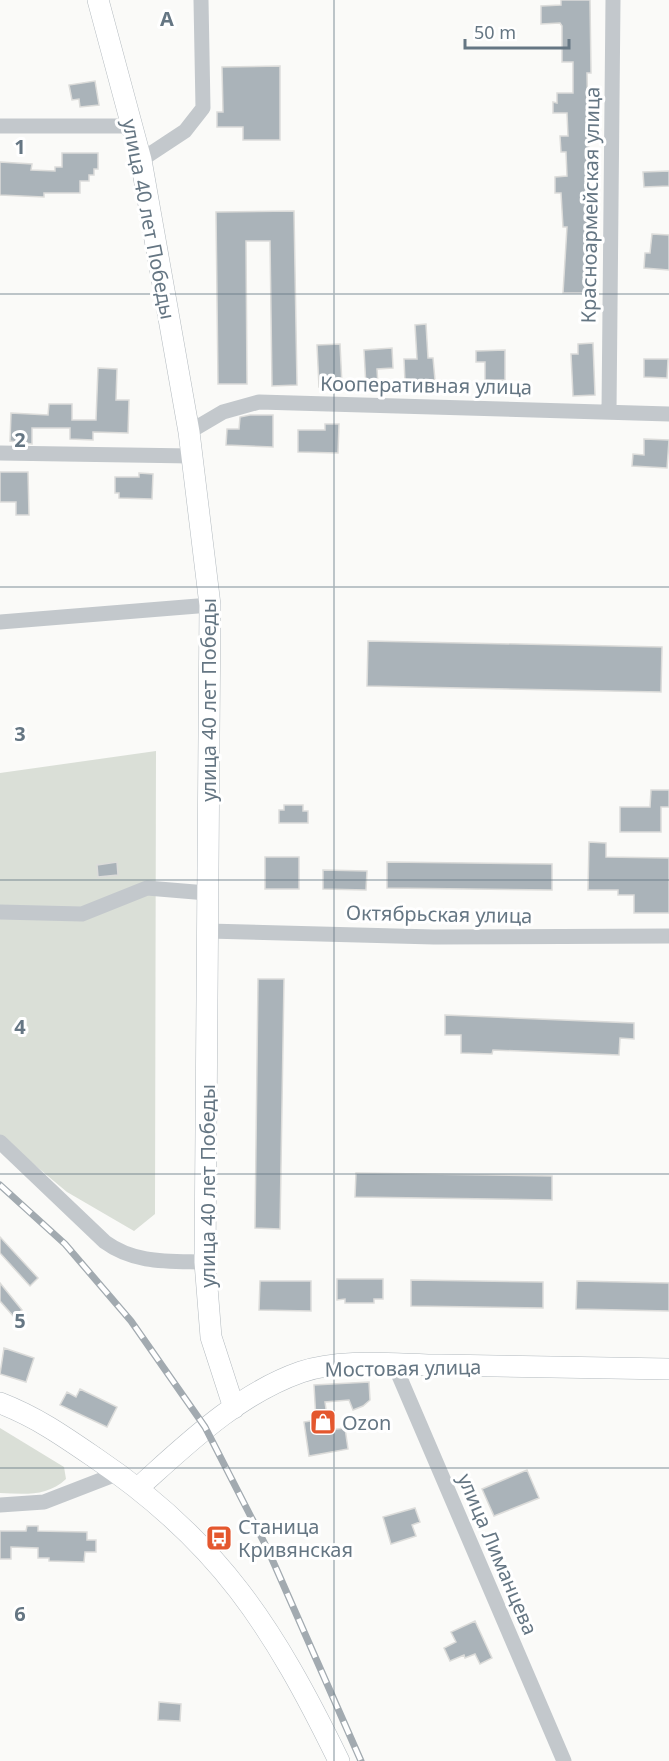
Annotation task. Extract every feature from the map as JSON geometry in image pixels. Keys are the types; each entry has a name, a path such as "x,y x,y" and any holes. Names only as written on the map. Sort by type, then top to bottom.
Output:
{"street":[{"name":"улица 40 лет Победы","path":"98,0 141,160 189,432 210,606 205,1262 212,1337 234,1408"},
{"path":"141,160 185,131 203,108 201,0"},
{"name":"Красноармейская улица","path":"609,411 613,0"},
{"path":"0,126 132,126"},
{"name":"Кооперативная улица","path":"189,432 223,412 259,402 669,414"},
{"path":"0,453 192,456"},
{"path":"0,622 210,606"},
{"path":"0,912 82,914 147,888 207,893"},
{"name":"Октябрьская улица","path":"208,930 434,937 669,936"},
{"path":"0,1142 105,1242 121,1254 158,1260 205,1262"},
{"name":"Мостовая улица","path":"139,1487 205,1427 269,1387 303,1372 344,1366 394,1365 669,1369"},
{"name":"улица Лиманцева","path":"394,1365 564,1761"},
{"path":"0,1403 34,1416 119,1473 139,1487 201,1543 236,1582 294,1671 339,1761"},
{"path":"0,1505 44,1502 119,1473"}],"shaded area":[{"path":"156,751 155,1214 134,1231 67,1192 0,1136 0,773"},
{"path":"0,1428 64,1467 66,1479 43,1492 0,1493"}],"building":[{"path":"561,0 590,0 591,73 587,73 590,207 587,207 588,232 591,232 587,293 563,293 567,227 563,227 561,193 555,193 555,177 567,176 566,152 561,152 560,136 568,136 567,113 553,113 553,102 557,103 557,93 573,93 573,62 562,62 562,26 560,23 541,24 541,6 561,5"},
{"path":"280,66 280,140 243,140 243,127 217,127 217,112 223,112 222,67"},
{"path":"95,81 99,105 80,107 79,99 72,100 69,85"},
{"path":"62,153 98,153 98,169 94,169 94,175 89,175 89,181 80,181 80,193 44,193 44,197 0,195 0,162 32,164 31,170 55,171 55,167 62,167"},
{"path":"669,171 669,186 644,187 643,172"},
{"path":"294,211 297,385 272,386 270,241 246,241 247,384 218,384 216,212"},
{"path":"652,234 669,235 669,270 644,268 645,253 650,253"},
{"path":"426,324 428,358 433,358 435,380 405,382 404,359 417,359 415,325"},
{"path":"593,343 595,395 573,396 571,354 578,354 578,344"},
{"path":"340,344 342,385 319,387 317,345"},
{"path":"392,348 393,368 377,369 378,386 366,387 364,350"},
{"path":"505,350 505,380 485,380 485,362 476,362 476,351"},
{"path":"644,359 668,359 667,378 644,377"},
{"path":"98,368 117,369 116,400 129,400 128,433 93,432 93,440 70,439 70,428 32,428 32,444 10,441 11,413 48,415 49,404 72,404 72,420 96,420"},
{"path":"273,415 273,447 226,445 227,429 239,429 240,417"},
{"path":"325,424 339,424 338,453 298,452 298,430 325,430"},
{"path":"644,439 669,440 667,468 632,466 633,454 644,455"},
{"path":"0,472 28,472 29,515 16,515 16,502 0,502"},
{"path":"139,473 153,474 152,499 119,498 119,493 115,493 115,477 139,477"},
{"path":"368,641 662,647 661,692 367,686"},
{"path":"651,790 669,790 669,807 661,807 661,832 620,832 620,807 650,807"},
{"path":"284,805 303,805 303,811 308,811 308,823 279,823 279,810 284,810"},
{"path":"589,842 606,843 606,857 669,858 669,913 634,913 634,895 618,895 618,890 588,890"},
{"path":"265,857 299,857 299,889 265,889"},
{"path":"117,862 118,875 98,877 97,865"},
{"path":"387,862 552,864 552,890 387,888"},
{"path":"323,870 367,871 366,890 323,889"},
{"path":"258,979 284,979 280,1229 255,1228"},
{"path":"445,1015 634,1023 634,1039 620,1038 619,1055 493,1050 492,1054 461,1053 461,1035 445,1035"},
{"path":"356,1173 552,1176 552,1200 355,1197"},
{"path":"0,1237 38,1278 30,1286 0,1253"},
{"path":"337,1279 383,1279 383,1299 374,1299 374,1303 345,1303 345,1299 337,1300"},
{"path":"411,1280 543,1282 543,1308 411,1306"},
{"path":"260,1281 311,1281 311,1311 259,1310"},
{"path":"577,1281 669,1283 669,1311 576,1309"},
{"path":"0,1283 22,1310 14,1317 0,1301"},
{"path":"4,1348 34,1358 26,1382 0,1374"},
{"path":"369,1382 370,1400 363,1406 353,1410 349,1400 325,1402 329,1430 345,1428 348,1449 309,1456 304,1422 316,1420 314,1385"},
{"path":"80,1389 117,1407 107,1427 60,1405 67,1392 76,1397"},
{"path":"527,1470 539,1498 494,1516 482,1489"},
{"path":"415,1508 420,1522 412,1525 416,1536 391,1544 383,1517"},
{"path":"27,1526 38,1526 38,1531 87,1532 87,1540 96,1540 96,1552 85,1552 84,1562 49,1561 49,1558 38,1558 38,1548 11,1547 11,1559 0,1559 0,1531 26,1531"},
{"path":"475,1621 492,1658 480,1664 475,1654 465,1658 464,1655 450,1661 444,1648 456,1642 451,1632"},
{"path":"159,1702 181,1704 180,1721 158,1720"}],"railway":[{"path":"0,1185 65,1244 131,1321 205,1427 268,1550 361,1761"}],"place":[{"name":"Ozon","path":"323,1422"},
{"name":"Станица Кривянская","path":"219,1538"}]}
